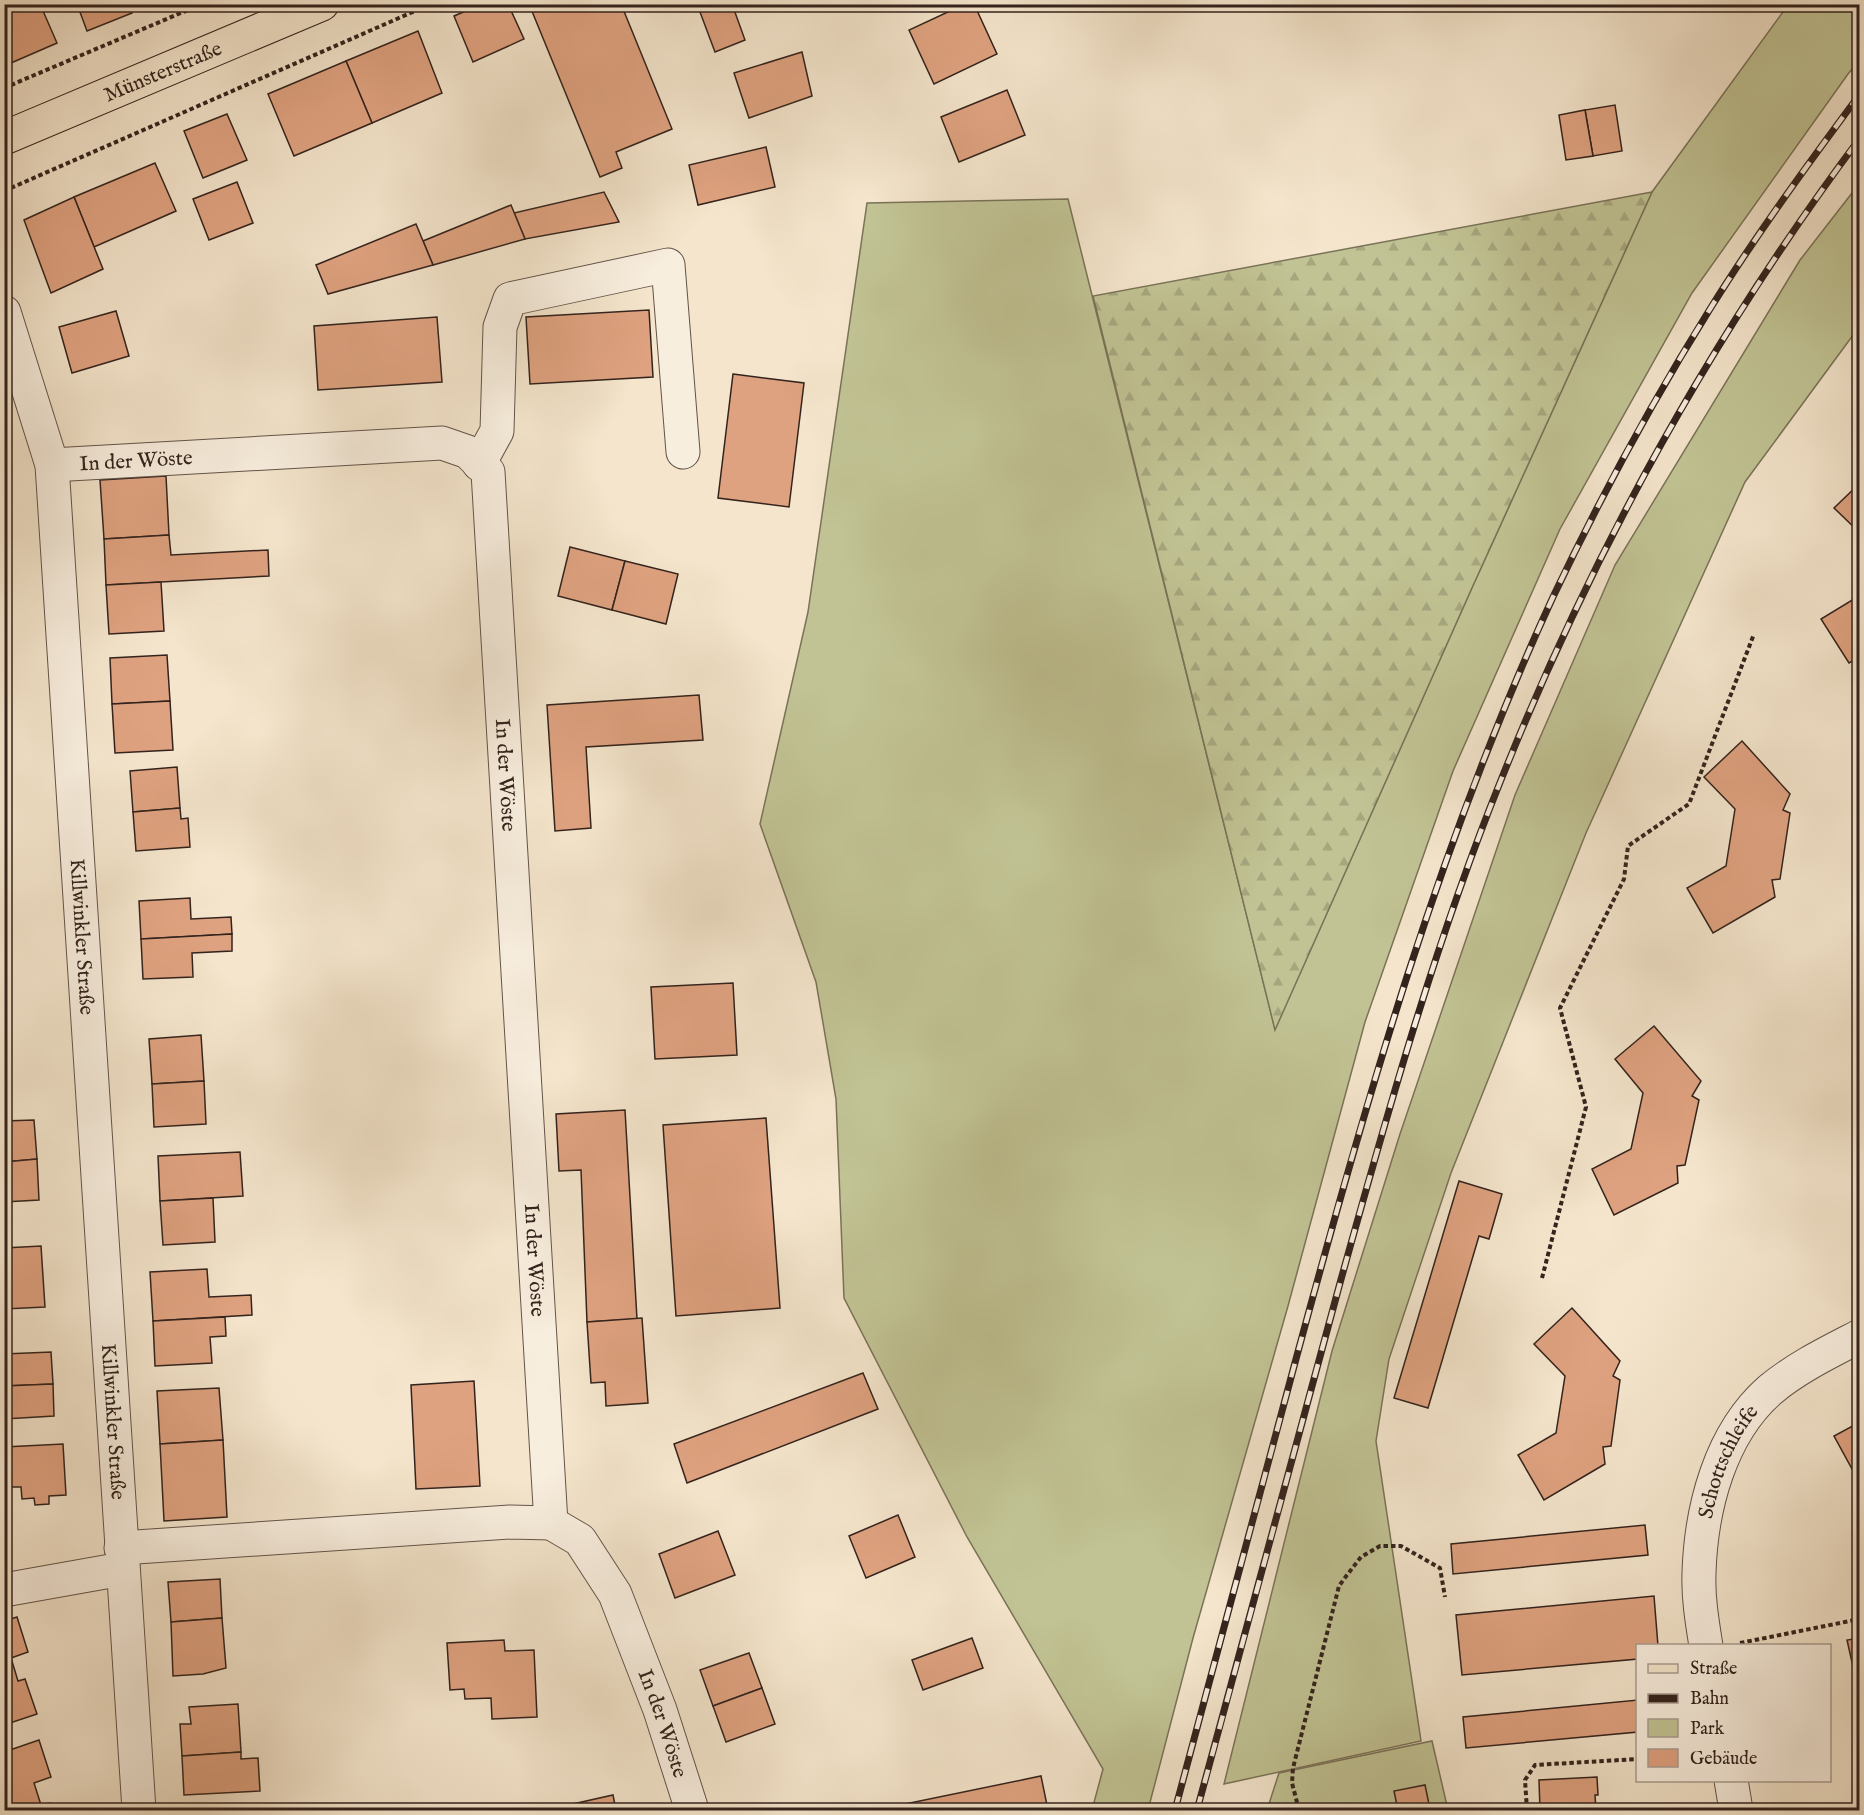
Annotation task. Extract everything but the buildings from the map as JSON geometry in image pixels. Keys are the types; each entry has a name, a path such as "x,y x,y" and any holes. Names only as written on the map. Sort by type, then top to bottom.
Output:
{"main road":[{"name":"Münsterstraße","path":"4,138 322,4"}],"street":[{"path":"479,464 497,431 500,327 510,300 668,265 683,452"},
{"name":"Killwinkler Straße","path":"4,312 52,465 139,1810"},
{"name":"In der Wöste","path":"52,465 442,443 468,452 488,472 551,1522 580,1540 615,1594 660,1710 692,1810"},
{"name":"Schottschleife","path":"1706,1644 1700,1607 1699,1573 1703,1530 1713,1486 1729,1442 1747,1414 1770,1390 1814,1360 1860,1336"},
{"path":"4,1590 121,1558 510,1522 551,1522"},
{"path":"1731,1782 1736,1810"}],"path":[{"path":"4,88 202,4"},
{"path":"4,191 431,4"},
{"path":"1542,1278 1586,1107 1560,1008 1624,879 1628,846 1689,804 1754,634"},
{"path":"1299,1810 1292,1783 1293,1768 1339,1586 1361,1557 1380,1545 1401,1546 1440,1568 1445,1597"},
{"path":"1739,1643 1860,1619"},
{"path":"1527,1810 1525,1780 1535,1765 1636,1759"}],"green space":[{"path":"1788,5 1859,5 1859,61 1692,293 1560,529 1453,771 1365,1022 1288,1306 1193,1638 1148,1810 1092,1810 1103,1769 967,1537 844,1298 836,1099 816,982 760,824 808,612 867,203 1068,199 1275,1029 1652,192"},
{"path":"1859,184 1859,327 1745,482 1586,833 1451,1173 1389,1359 1376,1441 1421,1741 1224,1784 1332,1351 1400,1134 1515,795 1615,565 1800,260"},
{"path":"1652,192 1471,590 1275,1030 1093,296"},
{"path":"1432,1741 1448,1810 1267,1810 1279,1773"}],"railway":[{"path":"1175,1810 1296,1359 1378,1068 1440,877 1512,689 1589,523 1647,415 1710,309 1746,254 1860,94"},
{"path":"1197,1810 1394,1093 1433,966 1501,780 1575,611 1660,447 1754,290 1860,138"}]}
